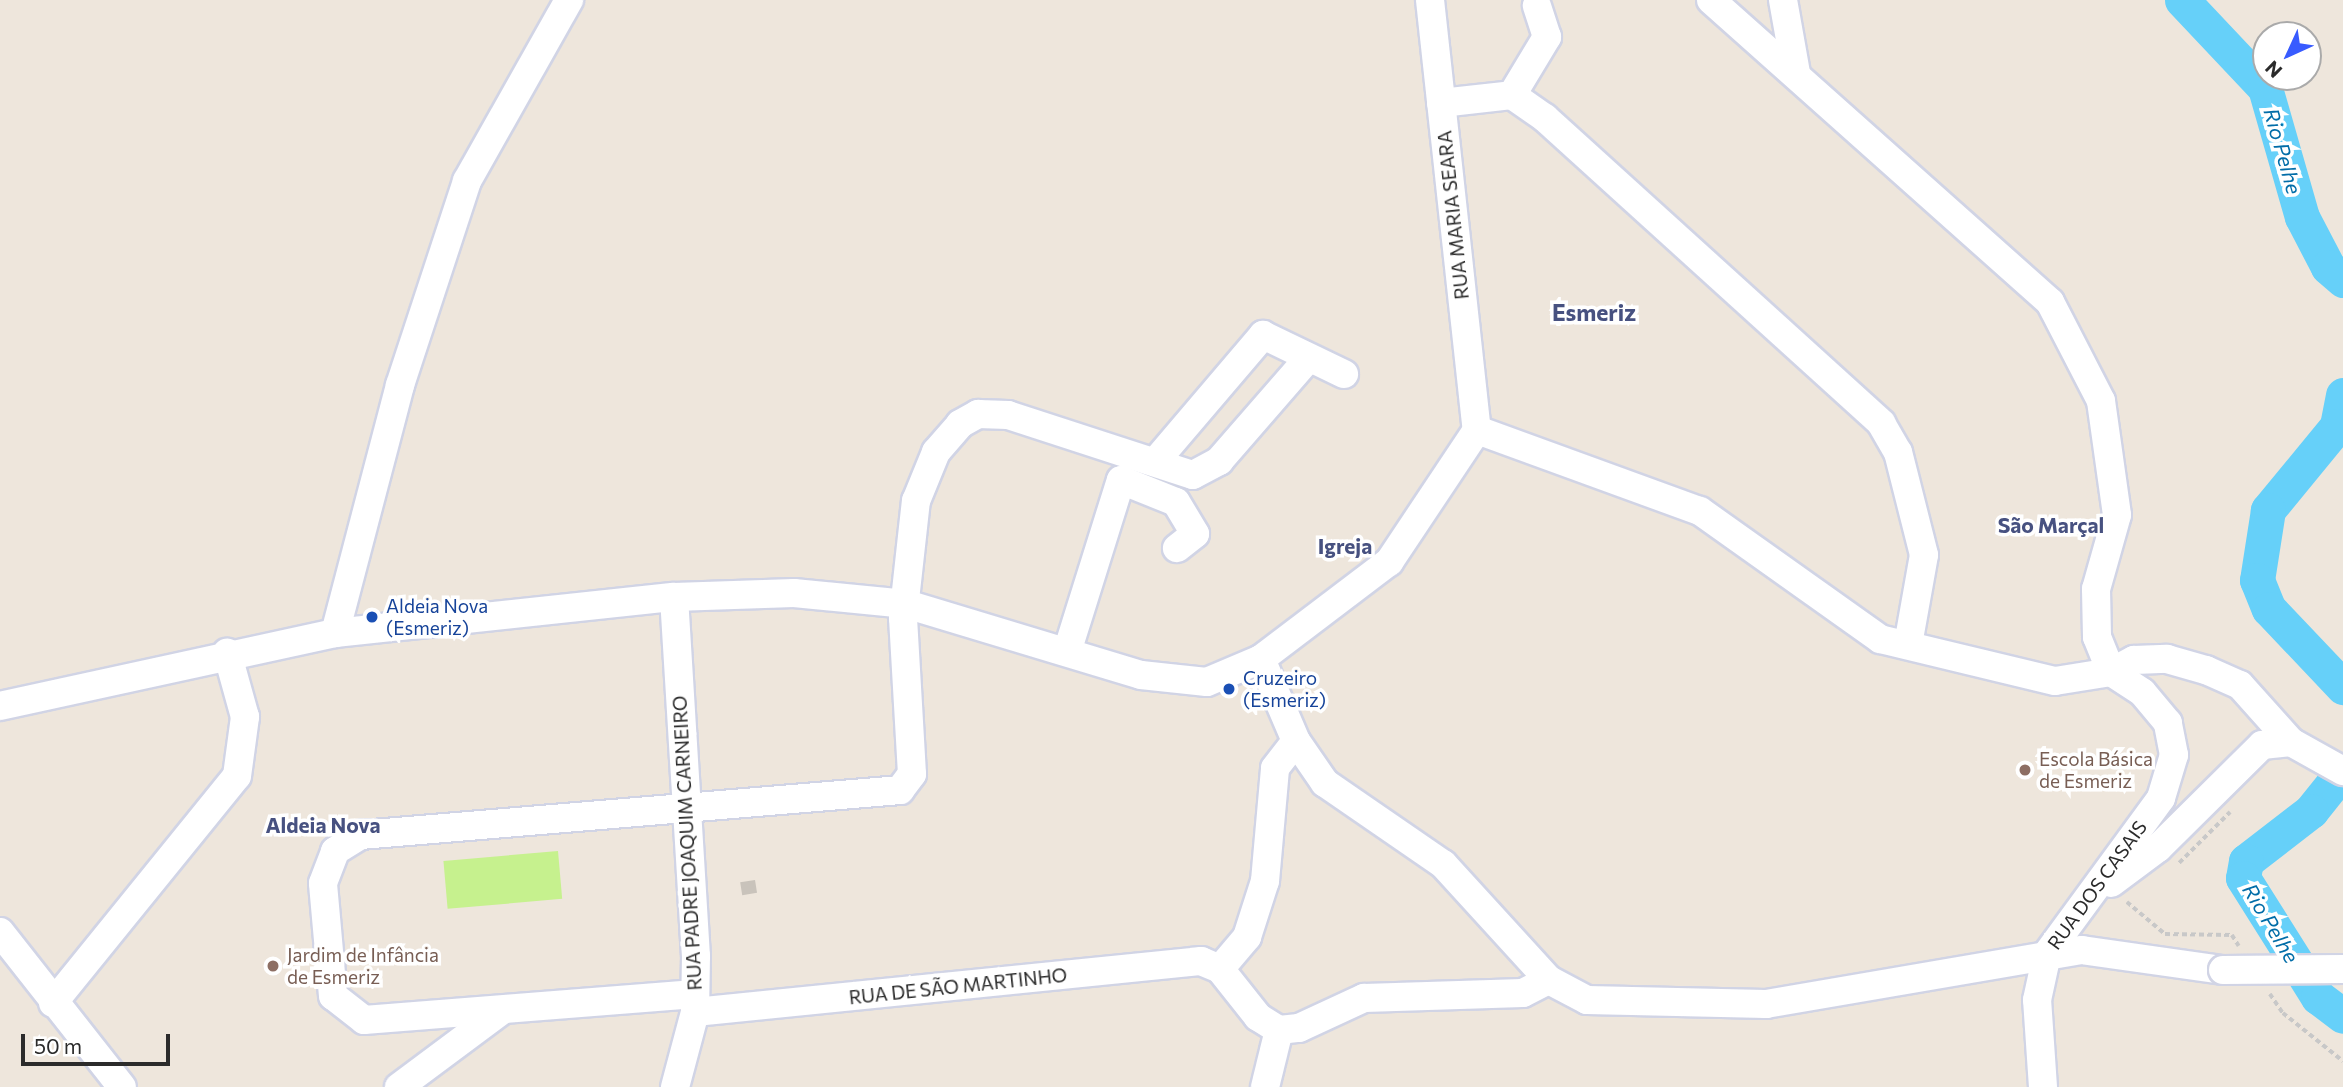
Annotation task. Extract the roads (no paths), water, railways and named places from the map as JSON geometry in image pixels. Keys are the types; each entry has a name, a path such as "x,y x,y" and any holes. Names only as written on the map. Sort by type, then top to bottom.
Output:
{"street":[{"path":"335,633 400,385 467,181 569,0"},
{"name":"RUA MARIA SEARA","path":"1430,0 1477,430"},
{"path":"1711,0 2050,302 2101,401 2117,515 2096,589 2097,636 2111,672"},
{"path":"1783,0 1796,73"},
{"path":"1512,95 1546,37 1537,6"},
{"path":"1441,103 1512,95 1847,387 1881,423 1898,452 1924,555 1908,645"},
{"path":"1156,462 1255,341 1273,335 1306,360 1344,374"},
{"path":"906,604 916,502 936,452 960,424 978,414 1008,415 1194,474 1207,470 1306,360"},
{"path":"0,706 228,652 335,633 674,597 794,593 906,604 1178,683 1226,677 1261,659 1389,562 1477,430 1700,510 1880,639 2055,681 2111,672 2134,660 2167,659 2206,670 2239,685 2291,742 2336,768"},
{"path":"1067,652 1121,480 1176,502 1195,534 1177,548"},
{"name":"RUA PADRE JOAQUIM CARNEIRO","path":"674,597 687,807 695,1003 675,1087"},
{"name":"RUA DE SÃO MARTINHO","path":"906,604 912,774 906,787 361,835 334,851 323,883 333,996 350,1013 364,1020 695,1003 1201,961 1220,969"},
{"path":"53,1003 237,776 245,717 228,652"},
{"path":"1261,659 1296,741 1325,783 1443,863 1549,980 1587,1000 1766,1004 2046,954 2082,950 2223,970 2343,969"},
{"name":"RUA DOS CASAIS","path":"2043,1087 2036,1000 2046,954 2092,897 2161,798 2174,755 2168,723 2142,692 2111,672"},
{"path":"1296,741 1275,768 1265,881 1247,937 1220,969 1258,1017 1279,1030 1299,1028 1364,998 1523,993 1549,980"},
{"path":"2092,897 2158,848 2262,746 2291,742"},
{"path":"0,932 53,1003 122,1087"},
{"path":"399,1087 500,1011"},
{"path":"1265,1087 1279,1030"}],"waterway":[{"name":"Rio Pelhe","path":"2182,0 2265,88 2302,217 2328,267 2343,280"},
{"name":"Rio Pelhe","path":"2343,395 2337,426 2268,510 2257,580 2269,609 2343,687"},
{"name":"Rio Pelhe","path":"2343,771 2311,811 2246,861 2243,878 2318,997 2343,1016"}],"place":[{"name":"Aldeia Nova (Esmeriz)","path":"372,617"},
{"name":"Cruzeiro (Esmeriz)","path":"1229,689"},
{"name":"Escola Básica de Esmeriz","path":"2025,770"},
{"name":"Jardim de Infância de Esmeriz","path":"273,966"}],"district":[{"name":"Esmeriz","path":"1594,312"},
{"name":"São Marçal","path":"2051,525"},
{"name":"Igreja","path":"1345,546"},
{"name":"Aldeia Nova","path":"323,825"}]}
